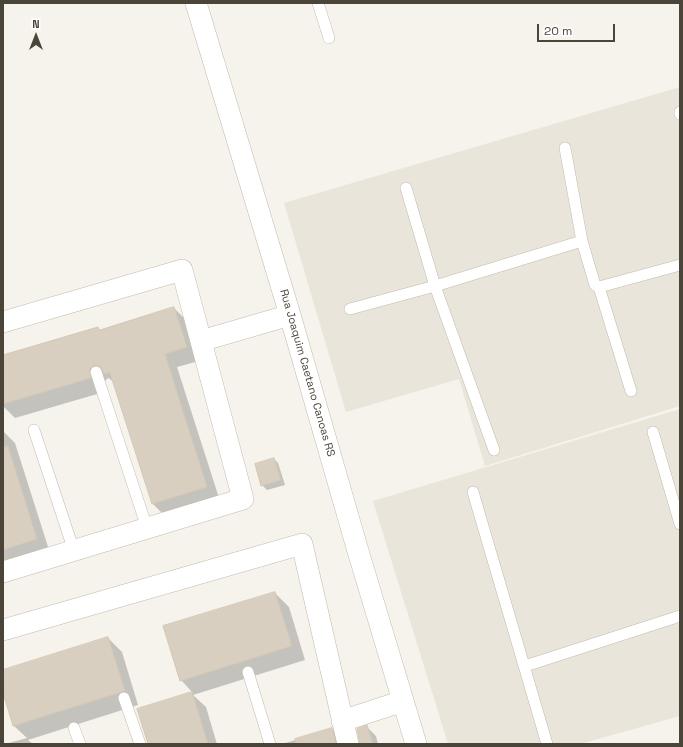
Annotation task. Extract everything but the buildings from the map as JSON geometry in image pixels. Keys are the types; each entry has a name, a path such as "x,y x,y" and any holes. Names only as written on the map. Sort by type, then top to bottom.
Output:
{"street":[{"name":"Rua Joaquim Caetano Canoas RS","path":"196,3 290,315 358,551 416,744"},
{"path":"3,322 182,270 243,499 3,572"},
{"path":"201,341 290,315"},
{"path":"3,630 302,544 348,744"},
{"path":"342,721 403,700"}],"lane":[{"path":"318,3 329,38"},
{"path":"565,148 582,241 595,285 599,287 631,391"},
{"path":"406,188 435,286 494,450"},
{"path":"350,309 435,286 582,241"},
{"path":"599,287 680,265"},
{"path":"96,372 147,528"},
{"path":"34,430 74,551"},
{"path":"652,432 680,524"},
{"path":"473,492 547,744"},
{"path":"524,666 680,616"},
{"path":"248,672 270,744"},
{"path":"124,698 140,744"},
{"path":"74,728 80,744"}],"shaded area":[{"path":"680,87 680,406 485,466 459,379 346,412 284,203"},
{"path":"680,409 680,716 580,744 448,744 373,501"}]}
